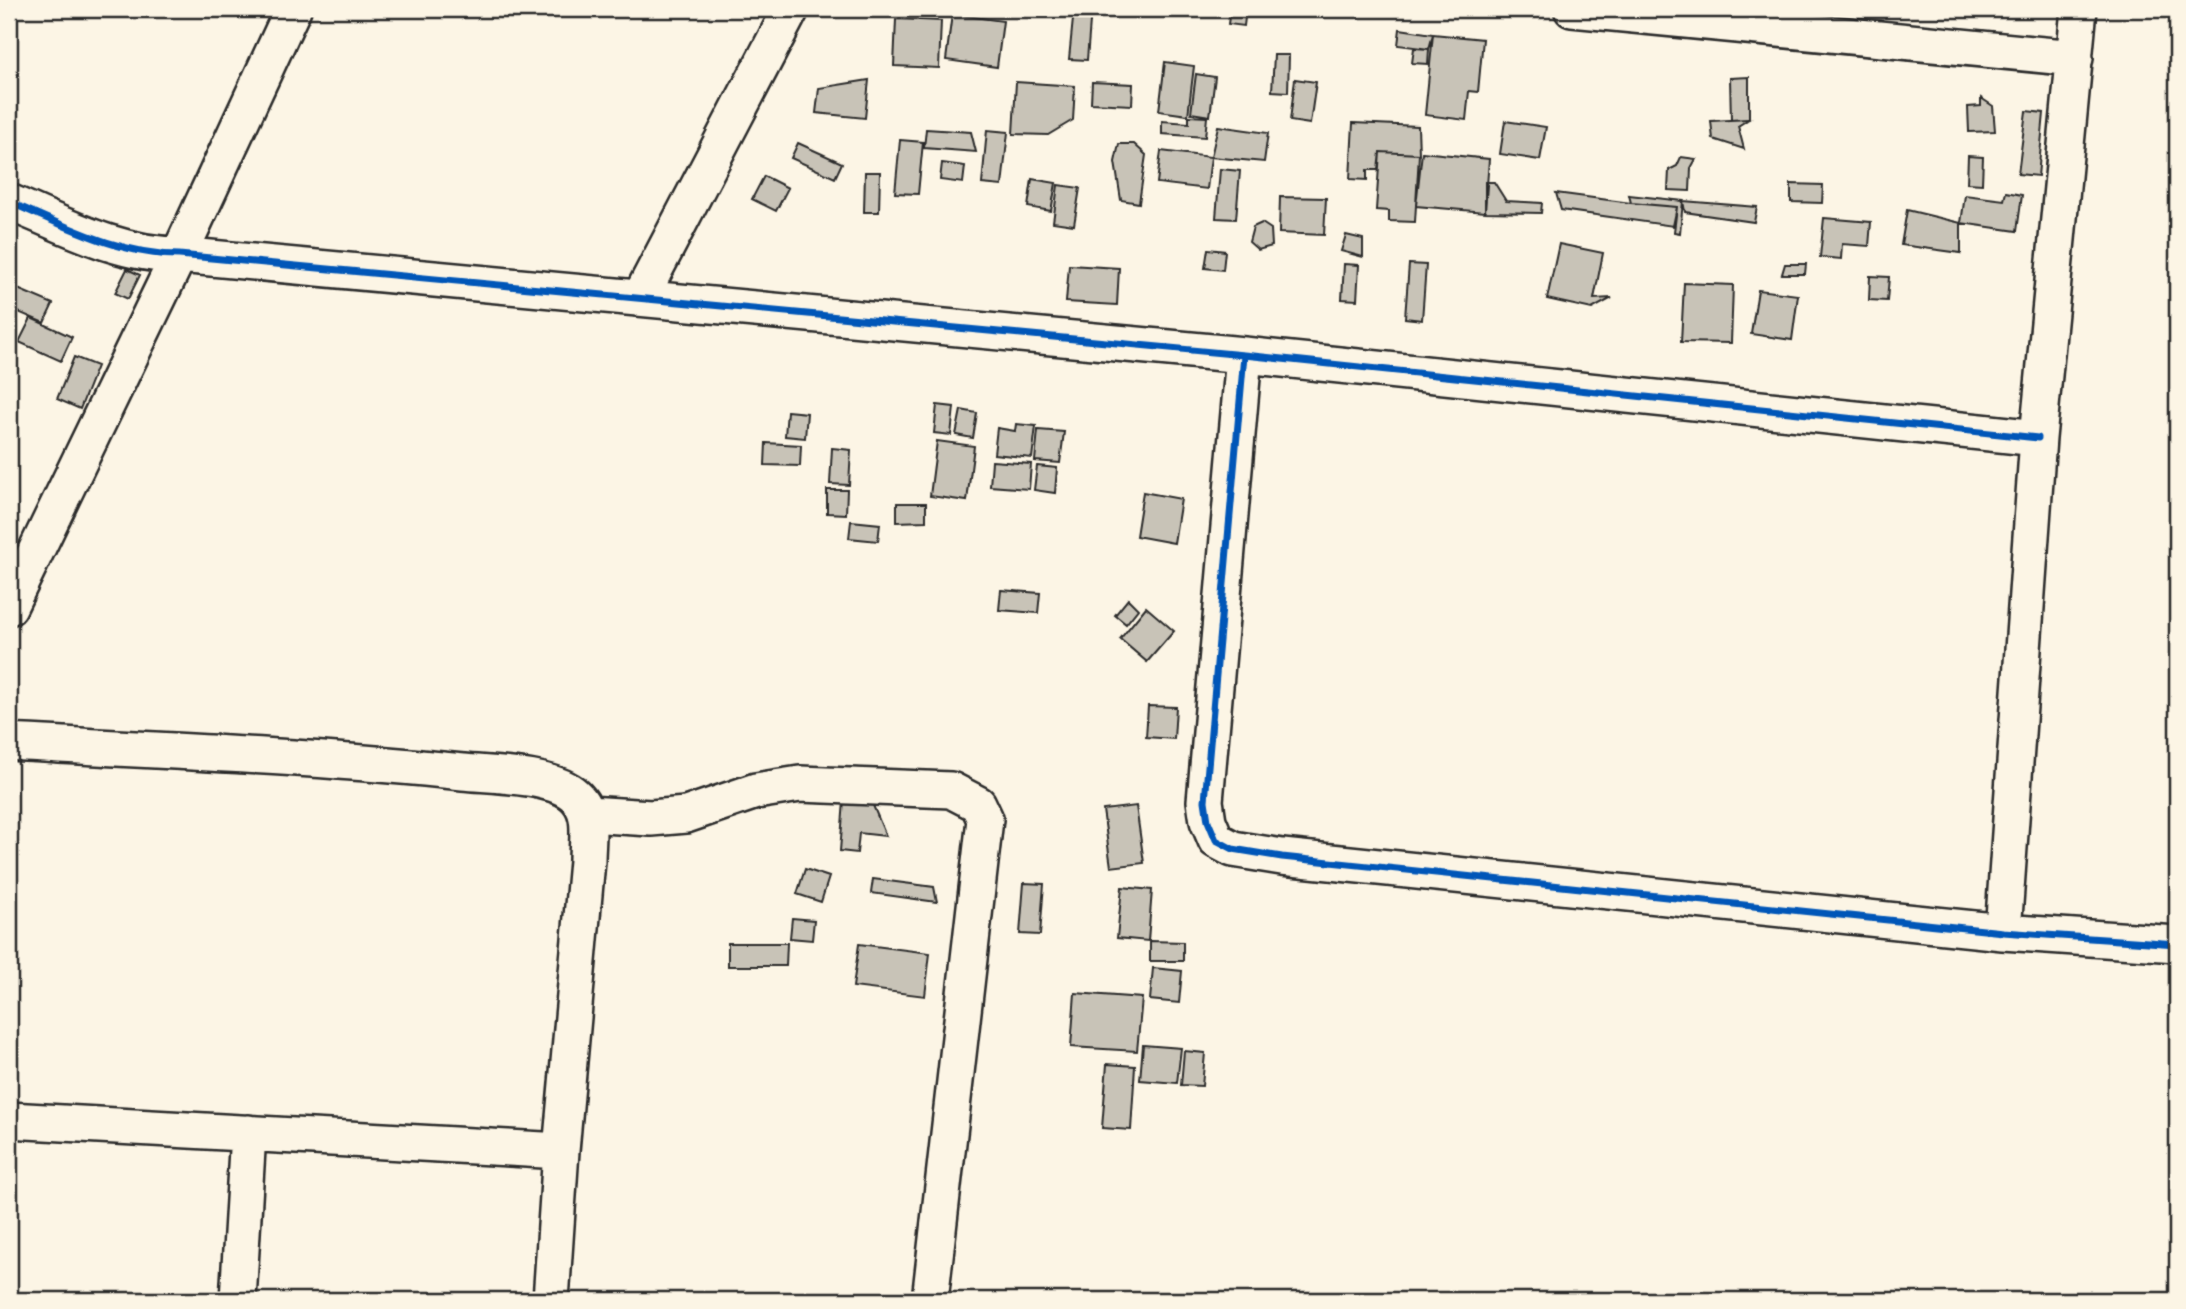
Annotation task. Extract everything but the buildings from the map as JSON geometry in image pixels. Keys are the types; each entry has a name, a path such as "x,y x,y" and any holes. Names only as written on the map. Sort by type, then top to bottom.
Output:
{"street":[{"path":"9,607 179,255 293,9"},
{"path":"640,298 791,9"},
{"path":"1572,9 1703,15 2075,58"},
{"path":"2003,932 2038,438 2079,9"},
{"path":"9,202 118,247 149,255 179,255 1244,355 2038,438"},
{"path":"1244,355 1205,801 1208,821 1216,841 1233,849 1282,857 2003,932 2177,944"},
{"path":"9,742 413,767 518,778 555,785 570,792 583,804 588,814 587,861 561,1151 557,1300"},
{"path":"588,814 651,818 686,815 756,791 800,784 951,790 978,804 985,819 930,1300"},
{"path":"9,1120 561,1151"},
{"path":"238,1300 248,1133"}],"cycle path":[{"path":"9,202 92,237 157,254 1244,355 2038,438"},
{"path":"1244,355 1205,801 1208,821 1216,840 1233,849 1282,857 2003,932 2177,944"}]}
